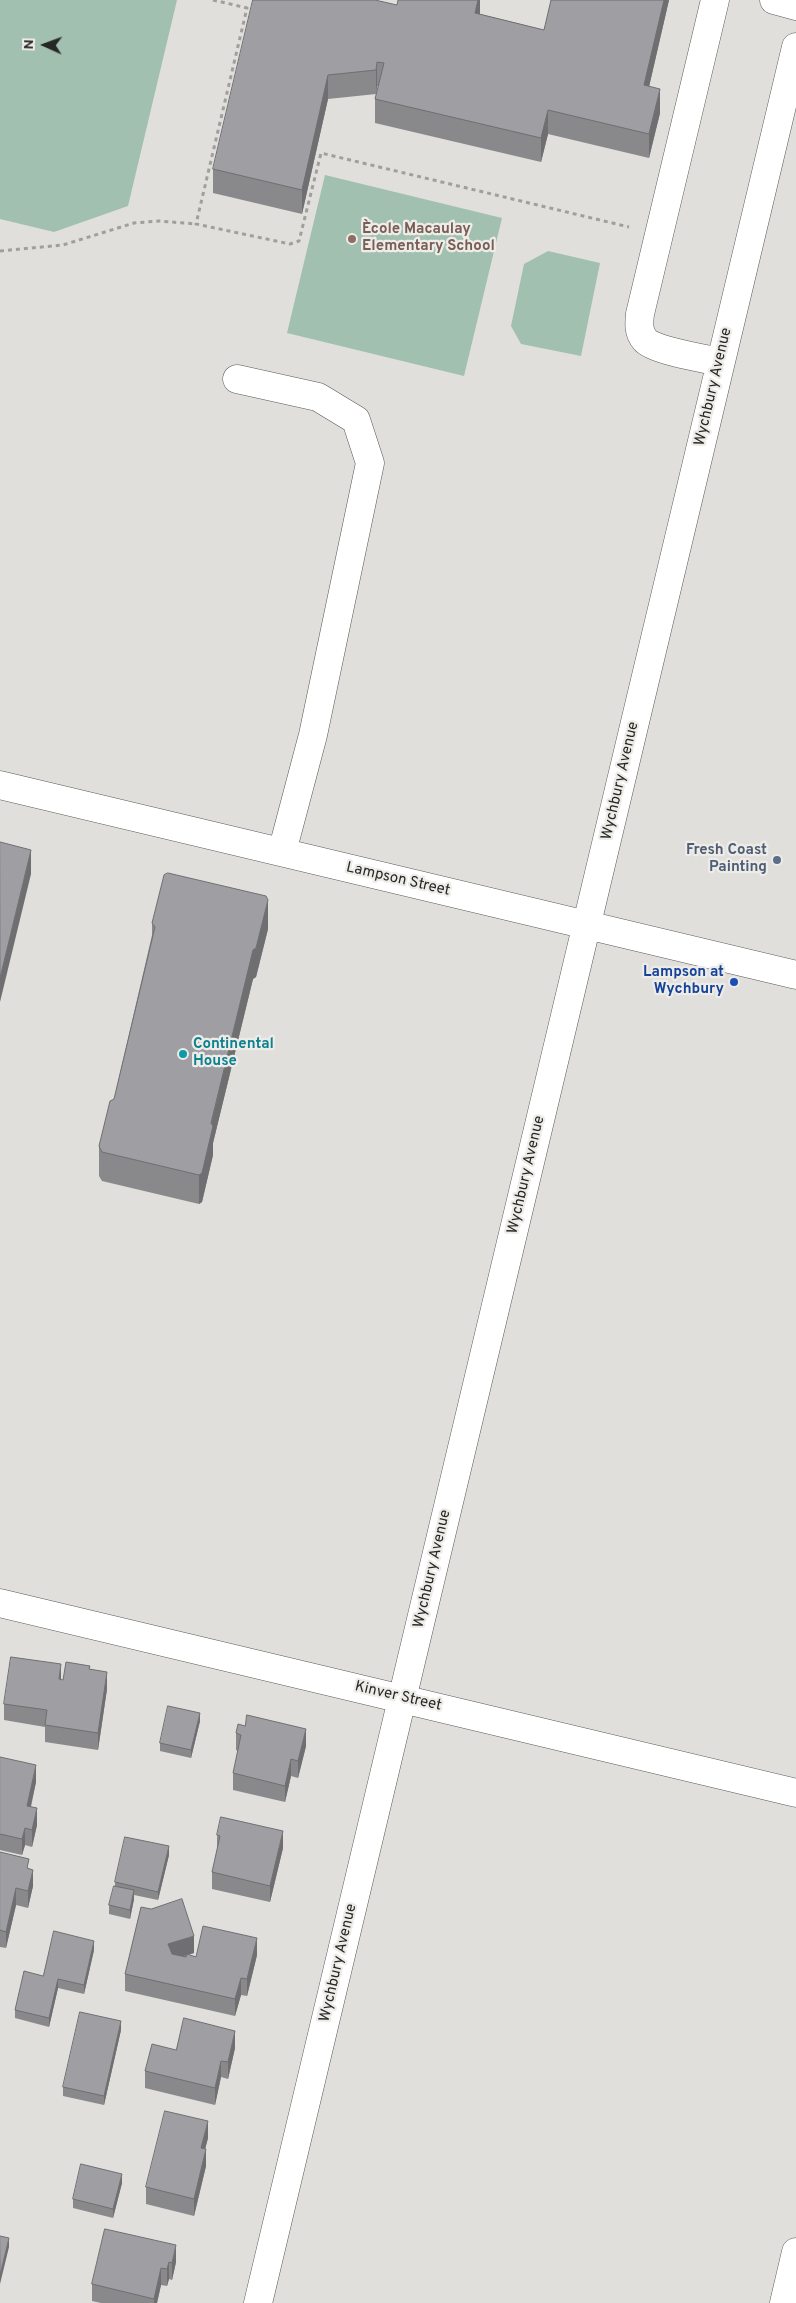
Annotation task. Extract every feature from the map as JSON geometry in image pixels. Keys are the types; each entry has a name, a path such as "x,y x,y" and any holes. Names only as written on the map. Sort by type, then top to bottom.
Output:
{"street":[{"path":"715,0 640,314 639,329 645,341 655,347 720,362"},
{"path":"774,0 796,6"},
{"name":"Wychbury Avenue","path":"258,2303 796,47"},
{"path":"237,379 318,397 356,420 370,463 313,735 282,852"},
{"name":"Lampson Street","path":"0,785 796,975"},
{"name":"Kinver Street","path":"0,1603 796,1792"},
{"path":"784,2303 796,2252"}],"path":[{"path":"196,224 247,8 213,0"},
{"path":"0,251 63,245 134,223 159,222 196,224 290,244 299,241 322,153 636,229"}],"green space":[{"path":"0,0 177,0 128,206 54,232 0,219"},
{"path":"325,175 502,218 464,376 287,333"},
{"path":"548,251 600,263 581,356 521,344 511,326 524,264"}],"building":[{"path":"253,0 375,0 397,5 398,0 478,0 475,13 544,30 551,0 664,0 644,85 660,89 649,134 548,110 541,138 375,99 384,63 377,62 376,70 328,75 302,190 213,169"},
{"path":"0,842 31,850 0,978"},
{"name":"Continental House","path":"168,873 266,896 268,900 256,948 253,950 211,1123 213,1126 202,1173 199,1175 102,1152 99,1146 110,1101 114,1099 155,927 152,923 164,875"},
{"path":"11,1657 61,1664 59,1679 63,1680 66,1662 90,1666 89,1669 107,1672 98,1733 45,1725 47,1710 4,1704"},
{"path":"168,1706 200,1713 191,1750 160,1743"},
{"path":"247,1715 306,1729 298,1761 291,1759 285,1786 233,1773 241,1735 236,1733 238,1724 245,1726"},
{"path":"0,1757 36,1765 27,1806 37,1808 32,1830 25,1828 22,1839 0,1834"},
{"path":"221,1817 283,1831 270,1886 212,1872 220,1836 217,1835"},
{"path":"125,1837 169,1846 158,1892 115,1882"},
{"path":"0,1852 29,1859 27,1868 33,1870 28,1891 16,1888 6,1932 0,1930"},
{"path":"114,1886 134,1890 130,1910 109,1905"},
{"path":"182,1899 194,1936 168,1944 172,1954 186,1957 187,1954 196,1957 203,1926 257,1938 247,1979 241,1978 235,1999 125,1974 141,1907 151,1909"},
{"path":"54,1931 94,1941 84,1985 58,1979 49,2018 15,2010 24,1971 43,1976"},
{"path":"80,2012 121,2021 104,2096 63,2087"},
{"path":"184,2018 235,2031 228,2062 221,2061 215,2088 145,2071 152,2044 176,2050"},
{"path":"165,2111 208,2121 201,2148 206,2149 194,2199 146,2187"},
{"path":"81,2164 122,2174 113,2209 73,2199"},
{"path":"105,2229 176,2245 172,2263 169,2262 167,2269 161,2268 154,2299 92,2284"},
{"path":"0,2236 9,2238 0,2275"}],"place":[{"name":"Ècole Macaulay Elementary School","path":"352,239"},
{"name":"Fresh Coast Painting","path":"777,860"},
{"name":"Lampson at Wychbury","path":"734,982"},
{"name":"Continental House","path":"183,1054"}]}
